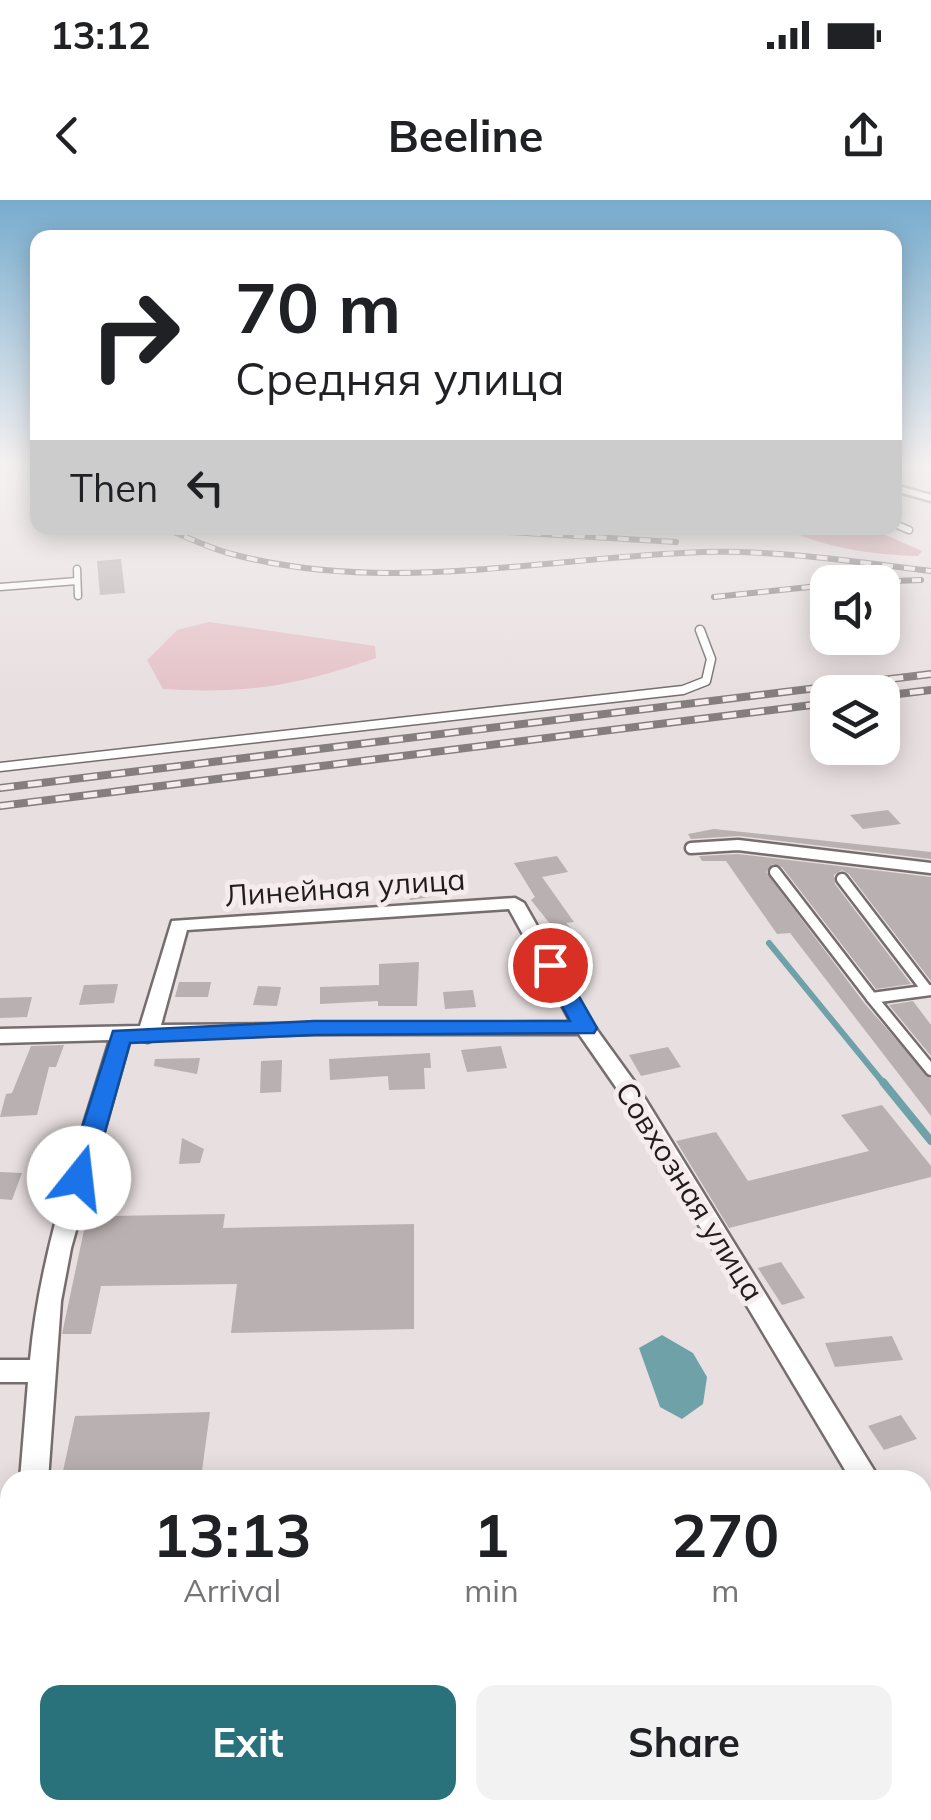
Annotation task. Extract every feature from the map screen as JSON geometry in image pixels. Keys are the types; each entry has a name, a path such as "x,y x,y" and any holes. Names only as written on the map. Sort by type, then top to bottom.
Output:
{"street":[{"name":"Линейная улица","path":"148,1035 179,926 516,903"},
{"name":"Совхозная улица","path":"516,903 586,1028 628,1089 860,1470"},
{"path":"0,1036 121,1036 314,1028 586,1028"},
{"path":"35,1470 48,1301 58,1248 121,1036"},
{"path":"0,1371 43,1370"}],"lane":[{"path":"77,569 78,596"},
{"path":"0,587 77,581"},
{"path":"0,768 684,690 706,681 712,659 700,630"},
{"path":"692,848 738,846 931,868"},
{"path":"775,872 931,1070"},
{"path":"842,879 929,990"},
{"path":"872,998 929,990"}],"shaded area":[{"path":"813,540 896,540 922,551 918,556 884,554"},
{"path":"209,622 375,646 376,658 271,686 163,689 147,660 177,630"}],"water":[{"path":"662,1335 693,1353 707,1377 703,1404 682,1419 660,1407 639,1348"}],"building":[{"path":"121,559 125,593 100,595 97,561"},
{"path":"888,810 901,824 863,829 850,815"},
{"path":"714,829 931,852 931,859 739,836 691,839 688,834"},
{"path":"738,854 931,877 931,981 849,874 842,870 834,875 835,884 911,984 876,989 782,867 773,864 766,872 865,1004 931,1079 931,1116 790,933 777,934 726,861 702,861 699,856"},
{"path":"557,856 568,872 542,877 574,922 566,923 586,944 570,949 531,900 535,897 514,863"},
{"path":"429,880 438,896 410,900 402,884"},
{"path":"419,962 417,1006 378,1006 378,1001 320,1004 320,987 379,985 379,964"},
{"path":"179,982 211,982 208,997 175,997"},
{"path":"118,984 114,1003 79,1005 84,985"},
{"path":"258,986 281,987 277,1006 253,1005"},
{"path":"473,990 476,1007 445,1009 443,992"},
{"path":"32,997 27,1017 0,1018 0,998"},
{"path":"913,1001 931,1025 931,1056 889,1005"},
{"path":"64,1045 56,1067 49,1067 37,1115 0,1117 6,1094 12,1093 31,1046"},
{"path":"501,1046 507,1068 467,1072 461,1050"},
{"path":"668,1047 681,1067 641,1076 629,1055"},
{"path":"430,1053 431,1068 424,1068 425,1089 389,1090 388,1076 330,1080 329,1059"},
{"path":"200,1058 197,1074 154,1066 155,1059"},
{"path":"282,1060 281,1092 260,1093 261,1061"},
{"path":"882,1105 931,1166 931,1177 729,1228 676,1141 716,1132 748,1181 869,1151 841,1115"},
{"path":"182,1138 204,1149 200,1163 179,1164"},
{"path":"105,1167 123,1167 109,1216 225,1214 223,1228 414,1224 414,1329 231,1333 237,1284 101,1286 91,1334 62,1334 87,1216 92,1216"},
{"path":"0,1172 22,1173 12,1200 0,1199"},
{"path":"781,1262 805,1298 782,1305 758,1268"},
{"path":"892,1336 903,1360 835,1367 825,1343"},
{"path":"210,1412 202,1470 63,1470 75,1416"},
{"path":"901,1415 917,1439 884,1450 868,1426"}],"waterway":[{"path":"769,943 885,1085"},
{"path":"883,1082 931,1141"}],"railway":[{"path":"191,540 228,553 286,566 346,572 465,571 704,552 818,557 931,571"},
{"path":"636,540 676,542"},
{"path":"900,581 921,580"},
{"path":"714,597 810,587"},
{"path":"0,788 931,674"},
{"path":"900,694 931,690"},
{"path":"0,806 810,705"}],"route":[{"path":"79,1178 121,1036 314,1028 586,1028 550,965"}]}
